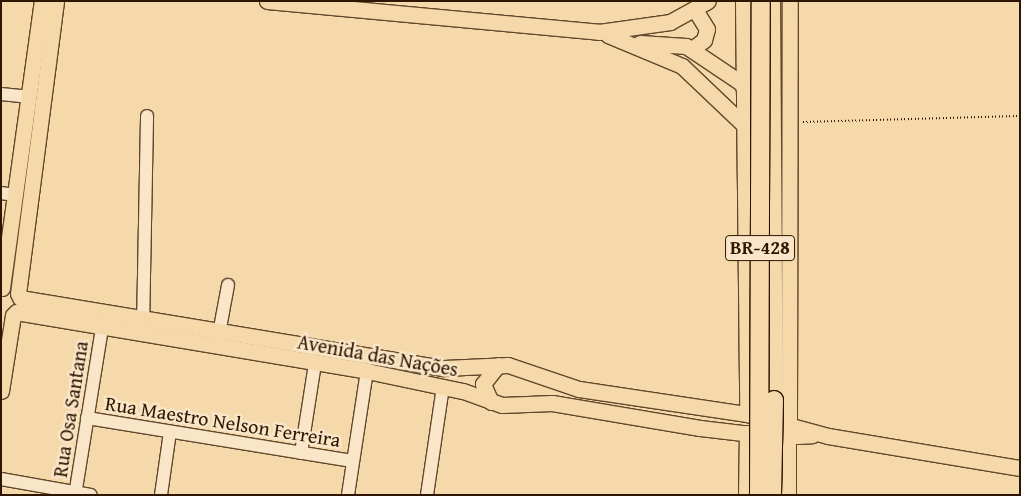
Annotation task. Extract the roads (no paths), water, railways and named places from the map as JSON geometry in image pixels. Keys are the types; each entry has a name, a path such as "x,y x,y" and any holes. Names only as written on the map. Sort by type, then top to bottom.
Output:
{"highway":[{"name":"BR-428","path":"759,495 761,1"},
{"name":"BR-428","path":"771,1 776,266 772,495"},
{"path":"744,85 761,101"}],"main road":[{"path":"14,307 1,288 8,194 28,97 42,1"},
{"path":"1,391 56,1"},
{"path":"267,1 324,4 600,32 654,27 695,10 708,1"},
{"path":"743,1 746,127 745,385 747,414"},
{"path":"788,495 788,123 790,1"},
{"path":"692,49 704,40 707,29 695,10"},
{"path":"600,32 636,44 688,70 746,127"},
{"path":"636,44 663,42 692,49 744,85"},
{"name":"Avenida das Nações","path":"14,307 141,318 444,368 498,364 579,389 747,414 788,430"},
{"name":"Avenida das Nações","path":"14,307 102,328 367,371 443,386 511,407 552,403 747,433 788,430"},
{"path":"491,402 483,384 498,364"},
{"path":"727,410 740,400 745,385"},
{"path":"788,430 1020,468"},
{"path":"746,495 747,433"}],"street":[{"path":"1,94 28,97"},
{"path":"144,334 141,318 147,116"},
{"path":"218,347 217,331 228,285"},
{"name":"Rua Osa Santana","path":"75,493 102,328"},
{"path":"302,452 315,364"},
{"path":"348,495 367,371"},
{"path":"427,495 443,386"},
{"name":"Rua Maestro Nelson Ferreira","path":"87,418 353,461"},
{"path":"161,495 170,432"},
{"path":"1,479 91,495"}]}
